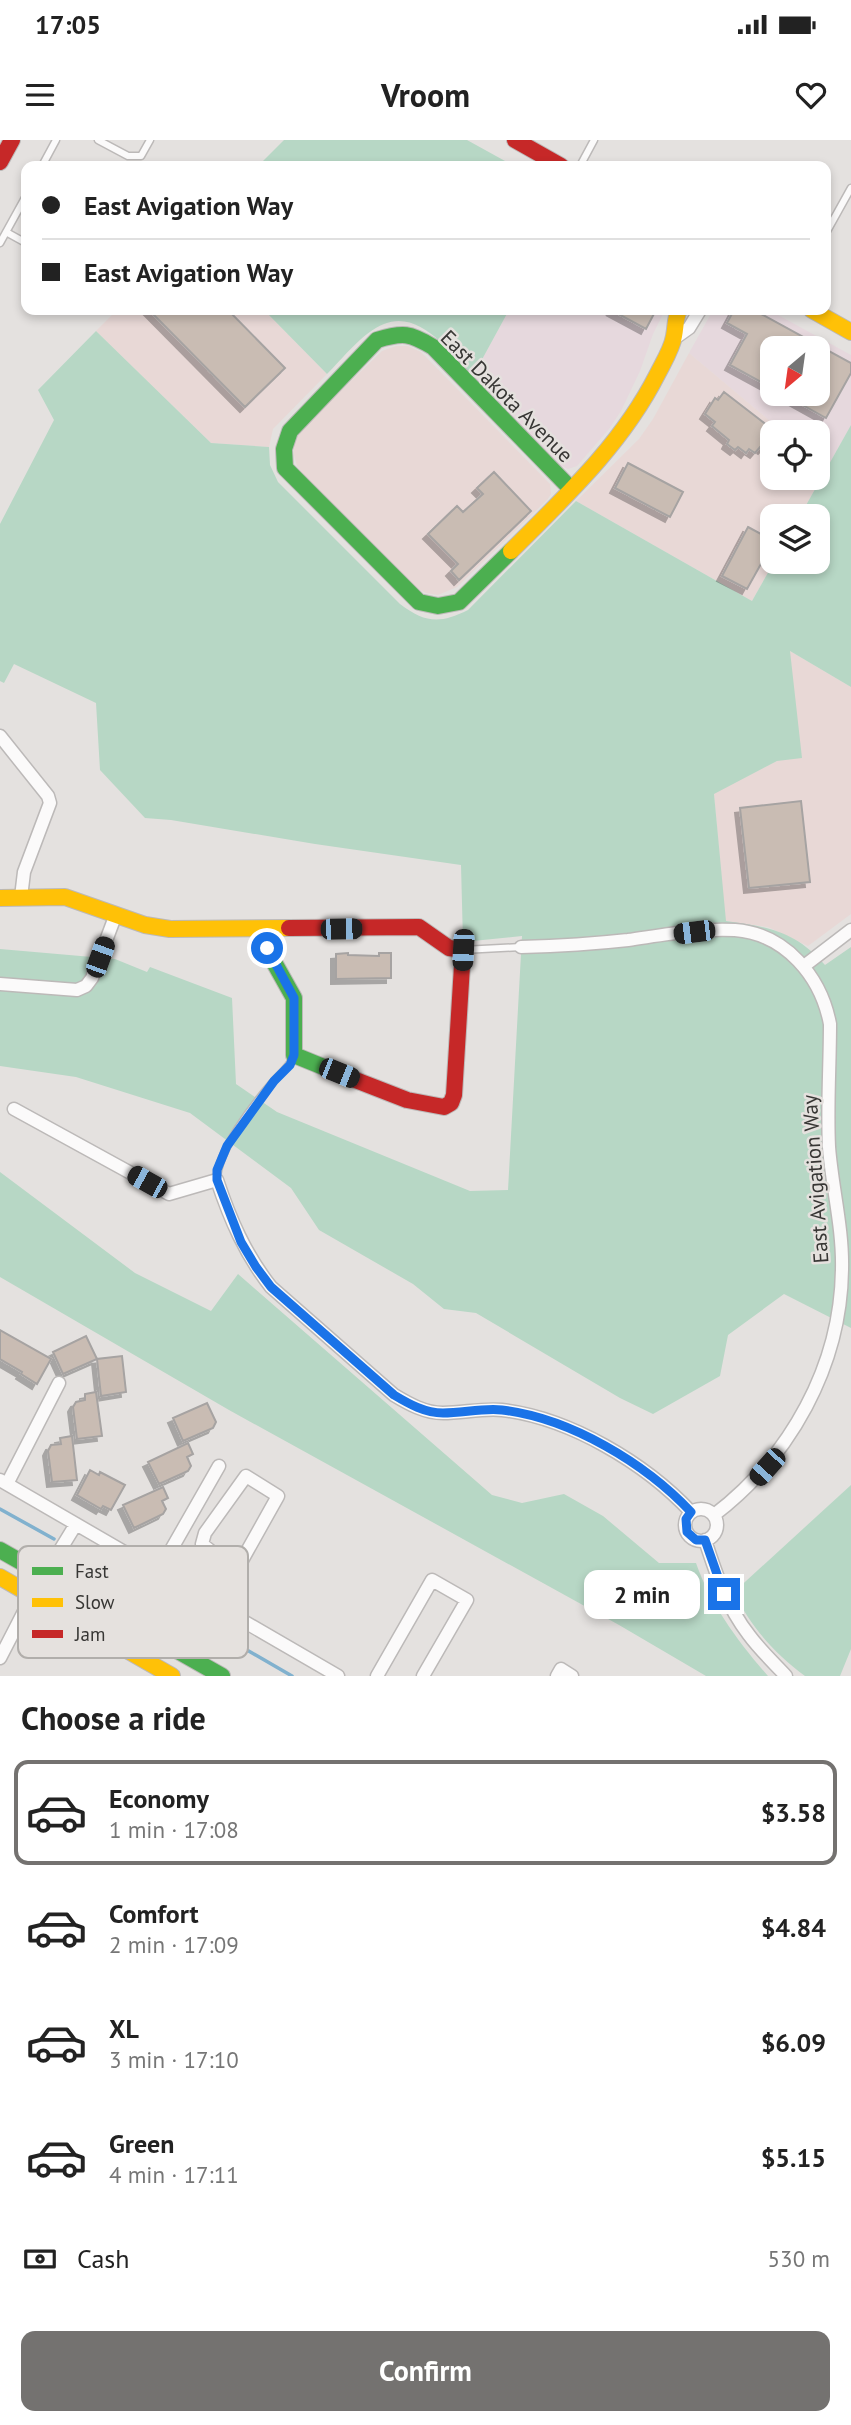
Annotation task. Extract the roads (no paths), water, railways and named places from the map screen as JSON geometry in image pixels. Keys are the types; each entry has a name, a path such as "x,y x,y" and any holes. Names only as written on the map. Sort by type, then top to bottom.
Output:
{"street":[{"path":"0,162 12,140"},
{"path":"515,140 552,161"},
{"name":"East Dakota Avenue","path":"675,315 673,319 675,338"},
{"name":"East Dakota Avenue","path":"571,489 433,347 409,333 393,334 377,340 290,431 284,449 285,468 419,602 438,606 458,602 571,489 625,429 675,338 689,328 697,315"},
{"path":"821,315 851,332"},
{"path":"0,736 48,796 50,803 24,872 21,897"},
{"name":"East Avigation Way","path":"0,898 65,897 158,928 264,930 419,927 427,930 441,945 453,951 463,950"},
{"path":"0,984 77,990 86,986 92,978 116,914"},
{"path":"264,930 267,948 294,998 294,1055 422,1105 444,1107 452,1103 463,950"},
{"name":"East Avigation Way","path":"521,947 592,944 694,932 737,930 756,934 773,942 804,966 821,993 830,1024 829,1146 842,1269 839,1308 820,1375 795,1429 750,1486 714,1515"},
{"path":"804,966 851,930"},
{"path":"14,1109 169,1194 217,1180 241,1242 271,1287 394,1395 417,1407 443,1413 501,1410 547,1419 592,1438 654,1477 691,1512"},
{"path":"59,1383 3,1482 114,1546"},
{"path":"174,1546 219,1466"},
{"path":"205,1546 202,1544 205,1533 246,1476 278,1496 248,1550"},
{"path":"706,1509 714,1515 717,1525 710,1538 696,1540 687,1532 686,1519 691,1512 706,1509"},
{"path":"63,1546 76,1524"},
{"path":"705,1540 717,1578 731,1609 749,1636 786,1676"},
{"path":"0,1549 18,1560"},
{"path":"0,1577 18,1588"},
{"path":"377,1676 432,1580 467,1600 423,1676"},
{"path":"0,1658 18,1623"},
{"path":"248,1623 338,1676"},
{"path":"140,1658 172,1676"},
{"path":"190,1658 222,1676"},
{"path":"556,1676 561,1669 572,1676"}],"lane":[{"path":"45,161 56,140"},
{"path":"98,140 128,156 141,156 150,140"},
{"path":"583,161 594,140"},
{"path":"831,224 851,188"},
{"path":"843,202 851,205"},
{"path":"0,243 21,204"},
{"path":"6,232 21,240"},
{"name":"East Avigation Way","path":"463,950 521,947"},
{"path":"217,1180 217,1170 227,1146 261,1098 290,1065 294,1055"}],"waterway":[{"path":"0,1509 54,1539"},
{"path":"248,1651 292,1676"}]}
